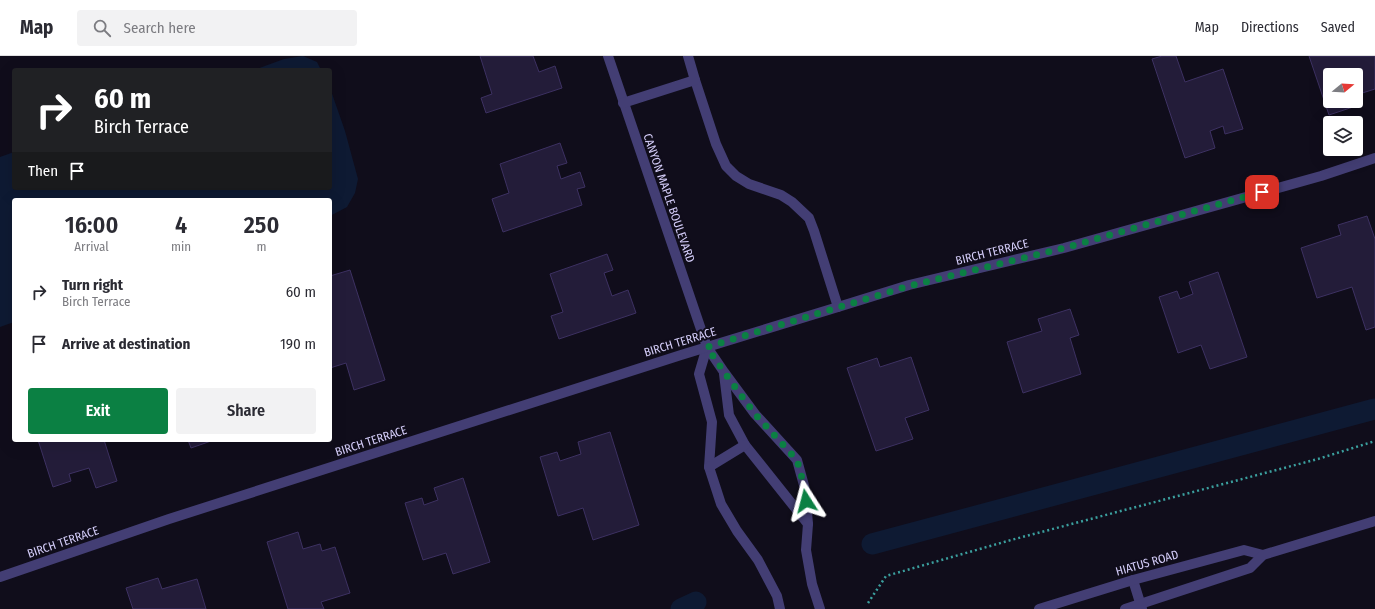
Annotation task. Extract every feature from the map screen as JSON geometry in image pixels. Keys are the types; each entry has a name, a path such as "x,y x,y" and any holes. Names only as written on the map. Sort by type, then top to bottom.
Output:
{"street":[{"name":"CANYON MAPLE BOULEVARD","path":"608,56 707,347 755,414 797,460 805,489 808,524 806,550 812,584 820,609"},
{"path":"688,56 716,144 726,166 736,176 749,184 780,195 792,202 809,218 838,307"},
{"path":"623,103 695,80"},
{"name":"BIRCH TERRACE","path":"0,577 170,519 707,347 838,307 909,286 1085,242 1321,176 1375,158"},
{"path":"707,347 699,374 712,422 709,467 721,504 758,560 777,596 780,609"},
{"name":"CANYON MAPLE BOULEVARD","path":"724,372 729,415 746,445 808,524"},
{"path":"709,467 746,445"},
{"path":"1125,609 1141,607 1250,568 1263,555 1375,521"},
{"name":"HIATUS ROAD","path":"1039,609 1133,580 1244,550 1263,555"},
{"path":"1133,580 1141,607"}],"path":[{"path":"868,603 886,576 1011,540 1318,459 1375,441"}],"water":[{"path":"303,56 317,62 320,68 259,68 284,59"},
{"path":"332,94 345,131 358,179 355,193 347,207 332,215 332,198 12,198 12,323 0,327 0,157 12,153 12,190 332,190"}],"building":[{"path":"480,56 533,56 539,72 555,66 562,88 486,113 481,98 492,94"},
{"path":"1162,56 1176,56 1185,82 1223,69 1243,129 1225,134 1223,126 1210,131 1215,148 1185,158 1152,59"},
{"path":"1309,56 1375,56 1375,89 1363,93 1363,68 1323,68 1323,97"},
{"path":"1327,108 1350,108 1329,115"},
{"path":"560,143 567,163 557,166 561,179 580,172 585,187 577,189 582,205 503,232 492,199 509,193 500,164"},
{"path":"1367,216 1375,239 1375,327 1366,330 1352,287 1317,298 1301,248 1341,235 1338,225"},
{"path":"607,254 613,270 604,273 612,296 628,290 636,313 559,339 551,316 563,312 550,274"},
{"path":"350,270 385,380 354,390 346,363 332,367 332,275"},
{"path":"1218,272 1247,357 1210,369 1201,345 1178,353 1159,297 1177,291 1180,299 1193,294 1189,282"},
{"path":"1070,309 1079,335 1070,338 1081,374 1023,393 1007,342 1042,331 1038,319"},
{"path":"911,357 929,410 905,418 913,439 876,451 847,368 877,358 880,367"},
{"path":"610,432 639,525 593,540 583,508 558,516 540,457 557,452 560,461 581,454 578,442"},
{"path":"39,442 105,442 117,481 96,488 89,468 69,474 71,481 53,487"},
{"path":"189,442 208,442 191,448"},
{"path":"463,478 490,562 453,574 446,553 423,560 405,503 422,498 424,505 438,500 434,488"},
{"path":"298,532 303,549 320,544 322,551 335,547 350,593 321,602 324,609 288,609 267,542"},
{"path":"158,578 162,589 197,579 206,609 133,609 126,588"}],"waterway":[{"path":"872,544 1375,409"},
{"path":"681,609 696,602"}],"route":[{"path":"806,501 805,489 797,460 755,414 707,347 909,286 1064,248 1262,192"}]}
